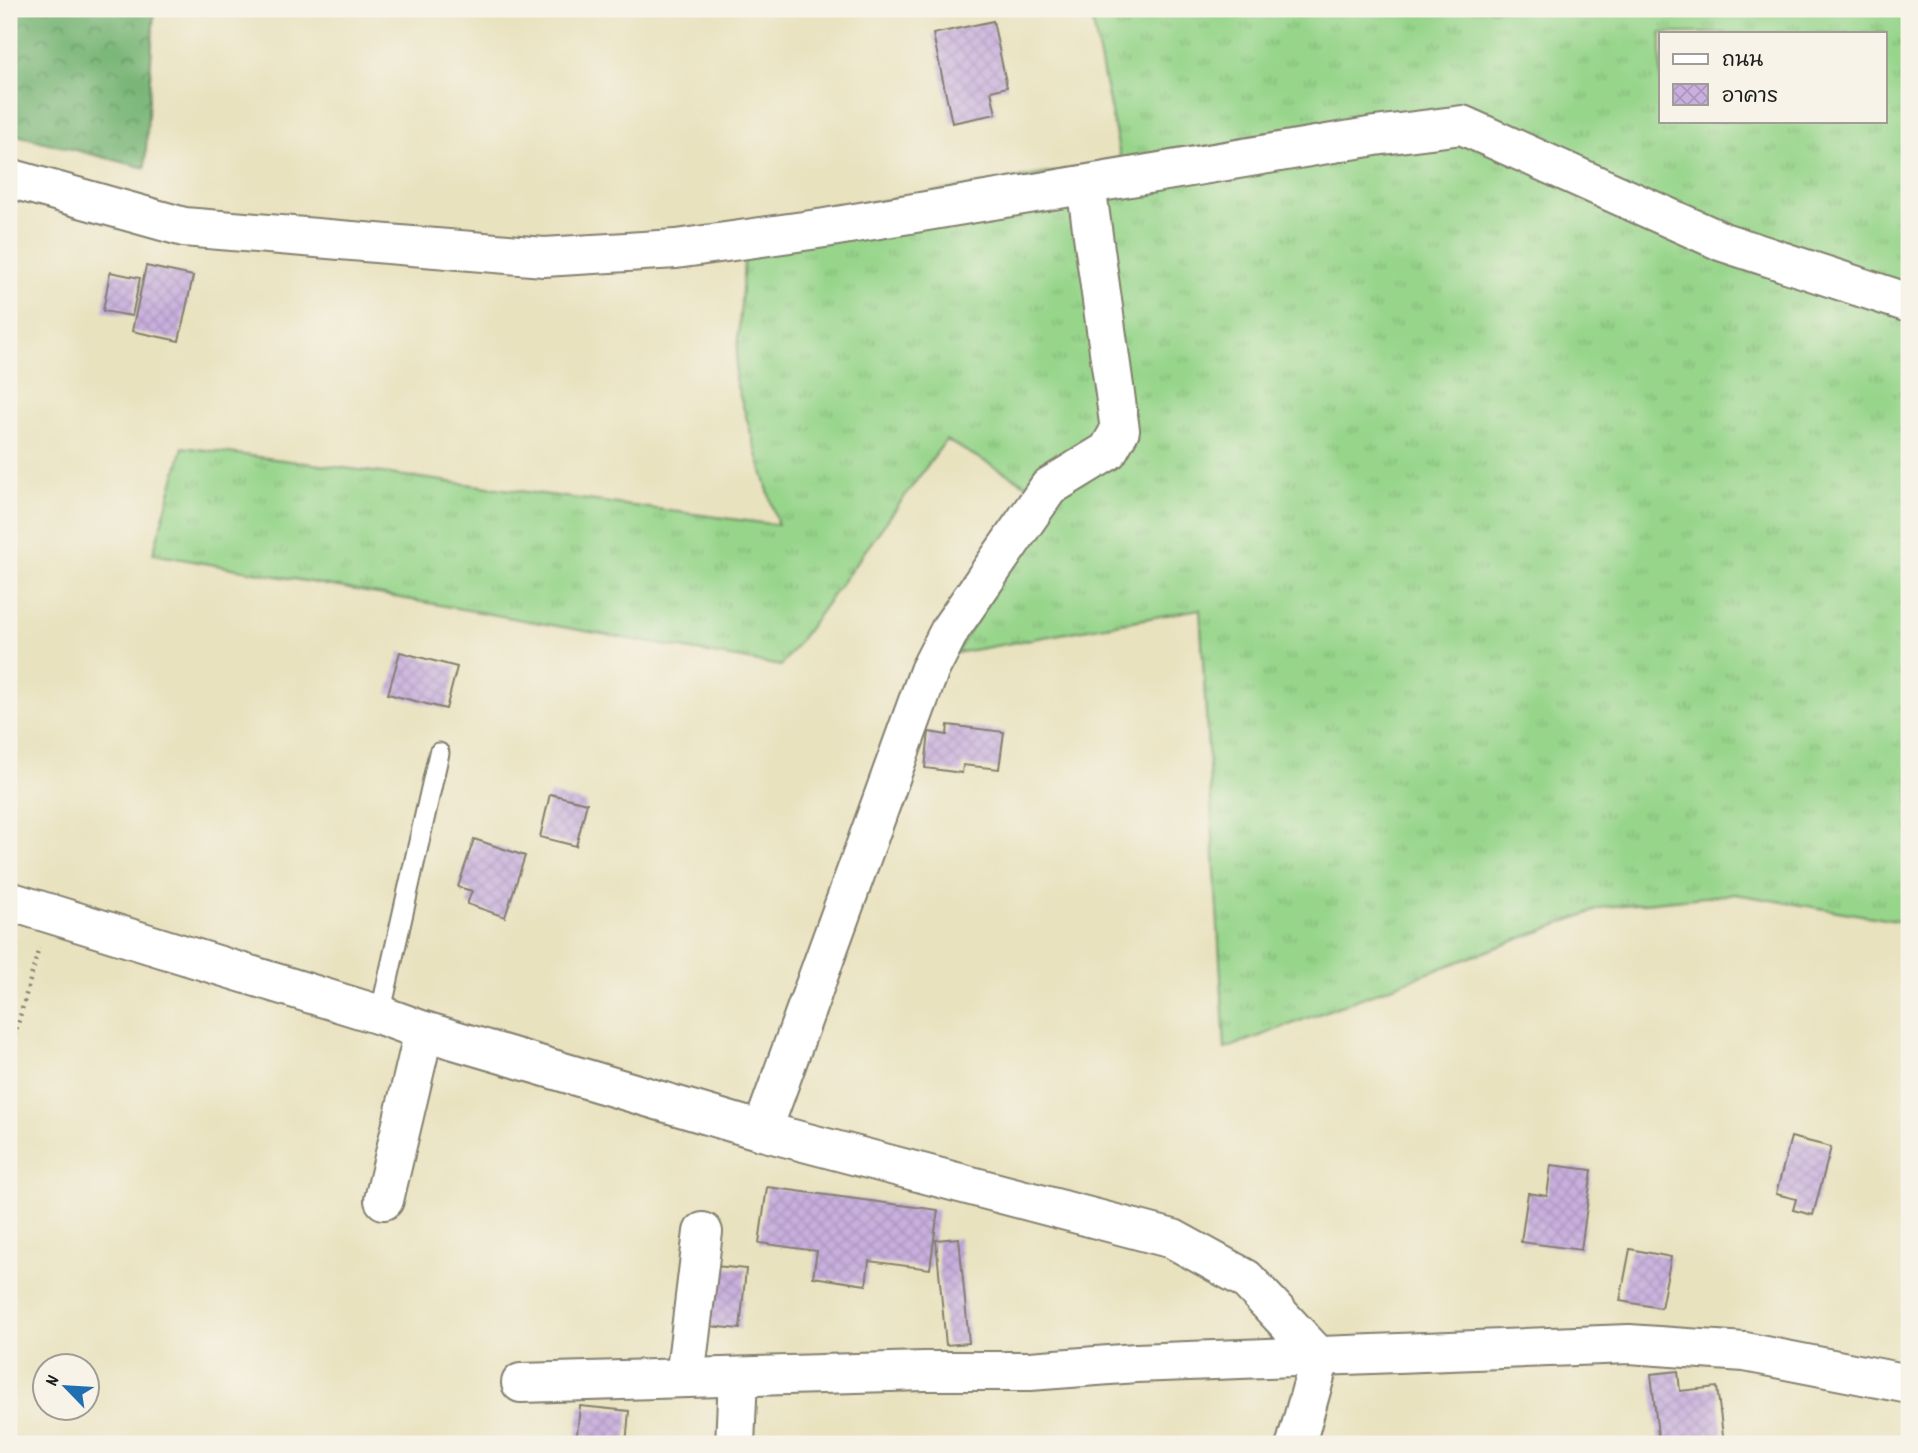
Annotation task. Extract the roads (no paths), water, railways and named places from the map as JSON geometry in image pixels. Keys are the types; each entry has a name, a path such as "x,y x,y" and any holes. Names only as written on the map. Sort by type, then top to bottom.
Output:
{"street":[{"path":"9,178 184,227 544,257 676,249 1462,125 1724,242 1909,303"},
{"path":"762,1131 934,660 951,628 1049,487 1108,451 1121,430 1086,185"},
{"path":"9,901 380,1015 424,1031 762,1131 1173,1240 1246,1279 1320,1358"},
{"path":"384,1200 424,1031"},
{"path":"685,1378 703,1232"},
{"path":"521,1383 1030,1371 1136,1363 1320,1358 1629,1343 1745,1352 1909,1384"},
{"path":"1296,1444 1320,1358"},
{"path":"735,1444 738,1377"}],"lane":[{"path":"380,1015 439,753"}]}
